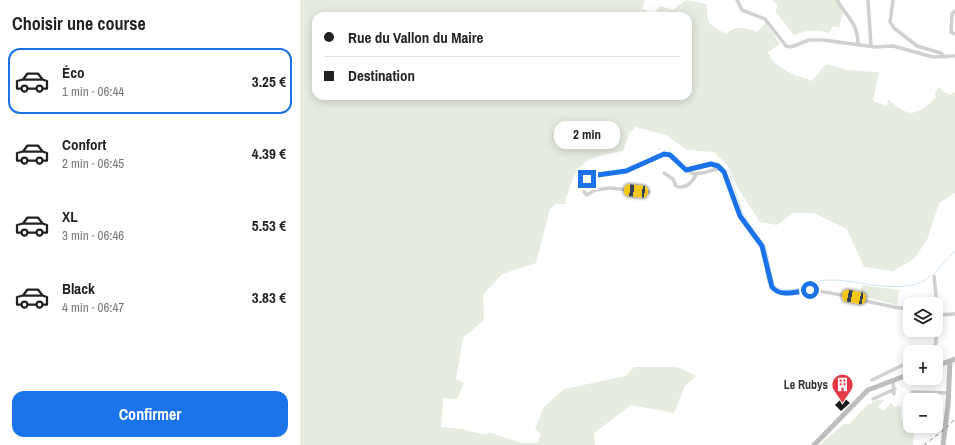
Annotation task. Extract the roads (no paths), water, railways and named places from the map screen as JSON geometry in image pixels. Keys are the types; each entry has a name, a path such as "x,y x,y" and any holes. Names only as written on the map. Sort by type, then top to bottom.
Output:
{"main road":[{"path":"943,364 953,360 943,445"},
{"path":"817,445 868,390 903,376"},
{"path":"814,445 829,431"}],"street":[{"path":"737,0 742,10 761,16 768,22 786,46 792,47 814,40 871,46 893,46 924,55 945,57 955,56"},
{"path":"837,0 856,26 858,32 858,45"},
{"path":"868,0 871,46"},
{"path":"894,0 890,22 894,28 917,46 941,53 945,57"},
{"path":"955,11 950,17 949,28 950,32 955,34"},
{"path":"649,192 610,188 595,190 588,195 584,192 590,176 626,171 644,164 660,154 670,155 686,170 697,174"},
{"path":"686,170 711,164 720,168 725,175 740,216 762,246 770,284 776,291 784,293 808,290 824,292 903,308"},
{"path":"697,168 697,174"},
{"path":"664,172 673,179 676,186 683,188 697,174 720,168"},
{"path":"934,276 936,297"},
{"path":"943,315 955,314"},
{"path":"872,380 903,366"},
{"path":"873,399 894,392 893,380"},
{"path":"912,392 949,393"}],"waterway":[{"path":"667,150 679,159"},
{"path":"716,161 729,172 742,212 754,231"},
{"path":"759,237 766,247 774,286 781,289 788,290 801,288 828,280 840,280 882,286 909,286 930,276"},
{"path":"950,256 955,251"},
{"path":"935,273 947,259"}],"railway":[{"path":"924,445 945,429 955,419"}],"place":[{"name":"Le Rubys","path":"843,404"}]}
